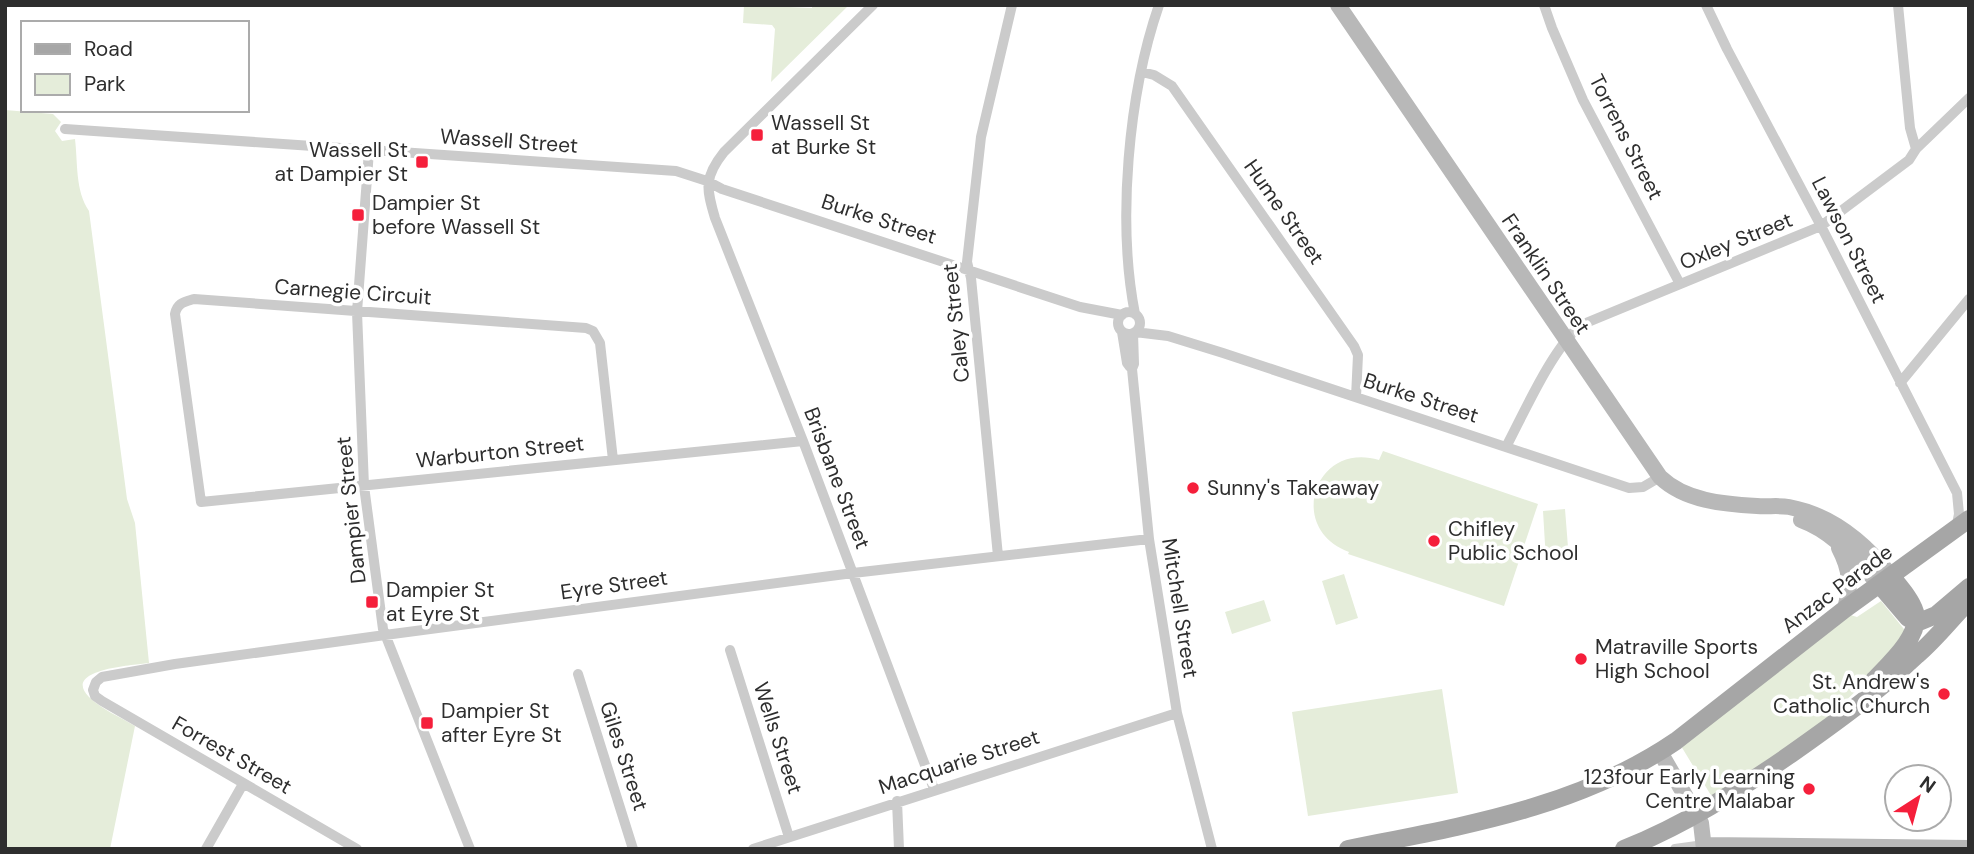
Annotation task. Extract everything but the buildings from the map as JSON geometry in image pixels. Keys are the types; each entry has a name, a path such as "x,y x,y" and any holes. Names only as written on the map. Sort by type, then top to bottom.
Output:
{"main road":[{"name":"Anzac Parade","path":"1348,849 1493,820 1536,808 1598,784 1660,752 1845,609 1963,524"},
{"path":"1885,580 1908,618 1915,621 1930,619 1969,587"},
{"path":"1624,849 1696,813 1756,777 1850,712 1917,656 1969,601"},
{"path":"1850,712 1869,685 1912,635 1915,621"}],"street":[{"path":"707,181 713,166 724,152 873,5"},
{"name":"Caley Street","path":"998,556 968,269 981,137 1012,5"},
{"name":"Mitchell Street","path":"1159,5 1150,31 1132,116 1127,262 1124,272 1129,324 1127,363 1132,369 1149,539 1177,713 1212,849"},
{"name":"Franklin Street","path":"1338,5 1660,477 1676,490 1701,498 1789,507 1826,519 1854,538 1885,580"},
{"name":"Torrens Street","path":"1544,5 1583,100 1680,284"},
{"name":"Lawson Street","path":"1706,5 1957,493 1963,524"},
{"path":"1898,5 1910,128 1916,149"},
{"name":"Hume Street","path":"1142,72 1154,75 1172,86 1354,346 1358,355 1356,397"},
{"name":"Oxley Street","path":"1566,341 1581,325 1821,226 1909,160 1916,149 1969,98"},
{"name":"Wassell Street","path":"65,129 676,171 707,181"},
{"name":"Dampier Street","path":"369,151 357,312 364,486 384,635 470,849"},
{"name":"Burke Street","path":"707,181 722,189 1629,488 1643,488 1660,477"},
{"name":"Brisbane Street","path":"707,181 715,218 803,441 934,789"},
{"name":"Carnegie Circuit","path":"201,502 175,314 176,307 182,302 194,299 586,328 593,331 600,343 613,460"},
{"path":"1900,383 1969,299"},
{"path":"1506,447 1566,341"},
{"name":"Warburton Street","path":"201,502 803,441"},
{"path":"1957,493 1969,498"},
{"name":"Franklin Street","path":"1761,506 1773,513 1810,523 1832,537 1885,580"},
{"path":"1832,537 1850,571 1851,585 1845,609"},
{"name":"Eyre Street","path":"93,690 102,677 175,664 853,573 1149,539"},
{"name":"Wells Street","path":"730,650 789,837"},
{"name":"Giles Street","path":"578,674 633,849"},
{"name":"Forrest Street","path":"93,690 95,696 102,701 357,849"},
{"name":"Macquarie Street","path":"753,849 1177,713"},
{"path":"1660,752 1696,813 1702,826 1704,847"},
{"path":"206,849 243,784"},
{"path":"897,802 899,849"},
{"path":"1675,849 1969,848"}],"green space":[{"path":"744,5 812,8 812,5 849,5 771,82 775,29 772,25 743,23"},
{"path":"5,110 53,114 61,122 55,131 62,141 75,139 79,186 89,211 127,499 135,523 149,663 116,667 92,674 85,680 83,688 99,705 135,726 110,849 5,849"},
{"path":"1383,451 1538,504 1504,606 1348,554 1349,552 1330,541 1318,525 1314,508 1316,490 1324,475 1338,463 1356,458 1379,460"},
{"path":"1565,509 1569,560 1546,561 1543,511"},
{"path":"1344,574 1358,618 1336,625 1322,581"},
{"path":"1264,600 1271,621 1232,634 1225,612"},
{"path":"1881,601 1908,634 1894,651 1845,702 1809,733 1765,765 1712,797 1681,746 1847,614 1857,617"},
{"path":"1442,689 1458,793 1308,816 1292,712"}],"place":[{"name":"Wassell St at Burke St","path":"757,135"},
{"name":"Wassell St at Dampier St","path":"422,162"},
{"name":"Dampier St before Wassell St","path":"358,215"},
{"name":"Sunny's Takeaway","path":"1193,488"},
{"name":"Chifley Public School","path":"1434,541"},
{"name":"Dampier St at Eyre St","path":"372,602"},
{"name":"Matraville Sports High School","path":"1581,659"},
{"name":"St. Andrew's Catholic Church","path":"1944,694"},
{"name":"Dampier St after Eyre St","path":"427,723"},
{"name":"123four Early Learning Centre Malabar","path":"1809,789"}]}
